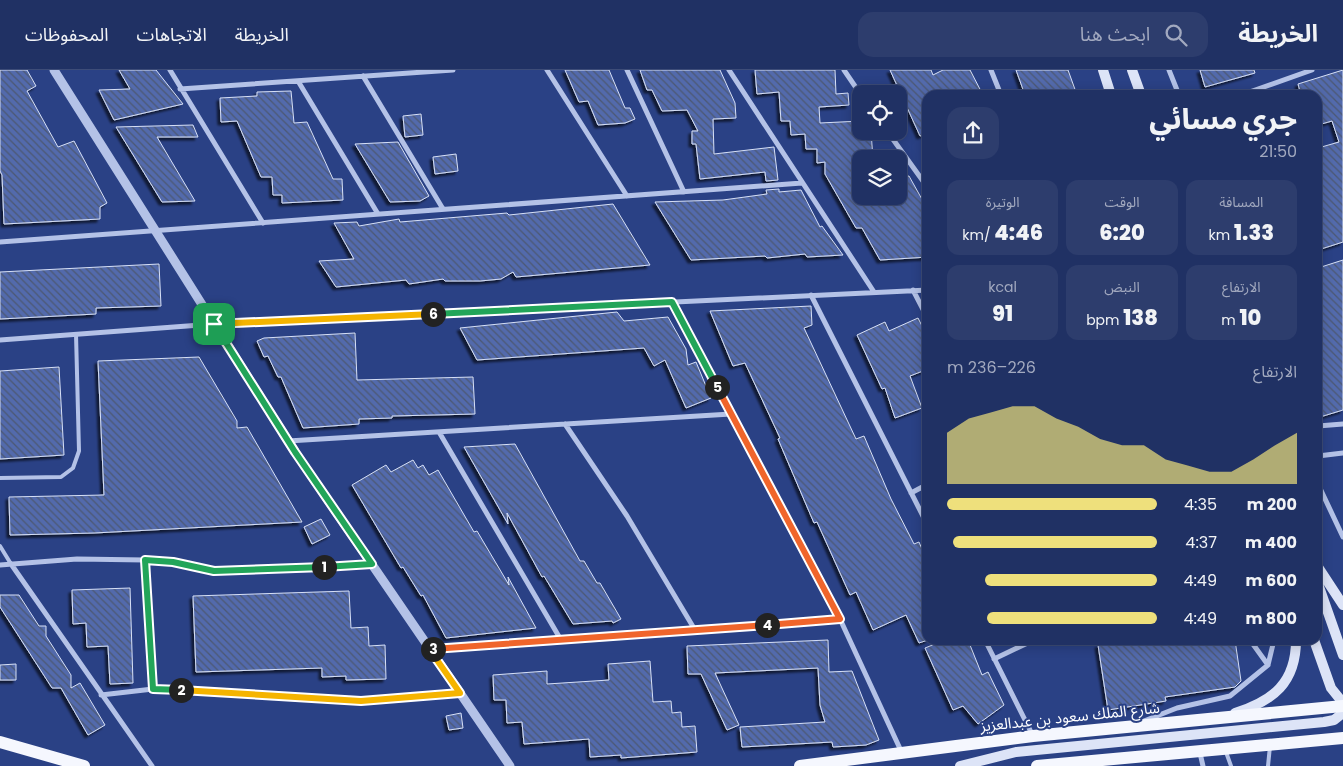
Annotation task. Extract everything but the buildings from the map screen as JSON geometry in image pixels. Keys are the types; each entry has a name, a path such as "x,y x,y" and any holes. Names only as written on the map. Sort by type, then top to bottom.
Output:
{"main road":[{"path":"1103,70 1109,90"},
{"path":"1132,70 1139,90"},
{"path":"1322,573 1343,605"},
{"path":"1322,595 1343,655"},
{"path":"1221,718 1260,705 1272,696 1288,677 1294,664 1296,645"},
{"path":"1316,645 1331,688 1343,704"},
{"name":"شارع الملك سعود بن عبدالعزيز","path":"800,766 1033,736 1126,728 1343,704"},
{"path":"960,766 1016,752 1324,722 1334,720 1343,713"},
{"path":"1037,766 1099,764 1343,738"},
{"path":"0,742 84,766"}],"street":[{"path":"54,70 288,441 510,766"},
{"path":"170,70 263,223"},
{"path":"180,89 453,70"},
{"path":"547,70 627,196"},
{"path":"627,70 684,192"},
{"path":"729,70 874,292"},
{"path":"844,70 854,85"},
{"path":"991,70 999,90"},
{"path":"1169,70 1177,90"},
{"path":"1255,90 1312,70"},
{"path":"363,76 443,209"},
{"path":"298,81 378,214"},
{"path":"893,140 922,180"},
{"path":"0,242 802,183"},
{"path":"914,290 922,307"},
{"path":"0,340 214,324 922,290"},
{"path":"811,295 922,514"},
{"path":"672,302 840,619 902,753"},
{"path":"288,441 731,414"},
{"path":"565,424 627,516 695,630"},
{"path":"1322,426 1343,424"},
{"path":"439,432 561,640"},
{"path":"1322,456 1343,453"},
{"path":"911,493 922,487"},
{"path":"1322,492 1343,537"},
{"path":"0,565 78,559 145,560 173,562 214,571 272,570 372,564"},
{"path":"145,560 153,689"},
{"path":"11,564 152,766"},
{"path":"430,650 840,619"},
{"path":"988,645 1033,736"},
{"path":"994,658 1023,645"},
{"path":"1254,645 1268,665"},
{"path":"1126,728 1176,708 1230,696 1268,665 1273,645"},
{"path":"101,695 153,689 361,701 460,693"},
{"path":"1200,752 1202,766"}],"lane":[{"path":"0,478 62,477 73,468 79,451 76,334"},
{"path":"0,546 11,564"},
{"path":"1268,766 1270,746"},
{"path":"1225,750 1231,766"}],"route":[{"path":"672,302 840,619 430,650 460,693 361,701 153,689 145,560 173,562 214,571 272,570 372,564 295,452 214,324 672,302"}]}
